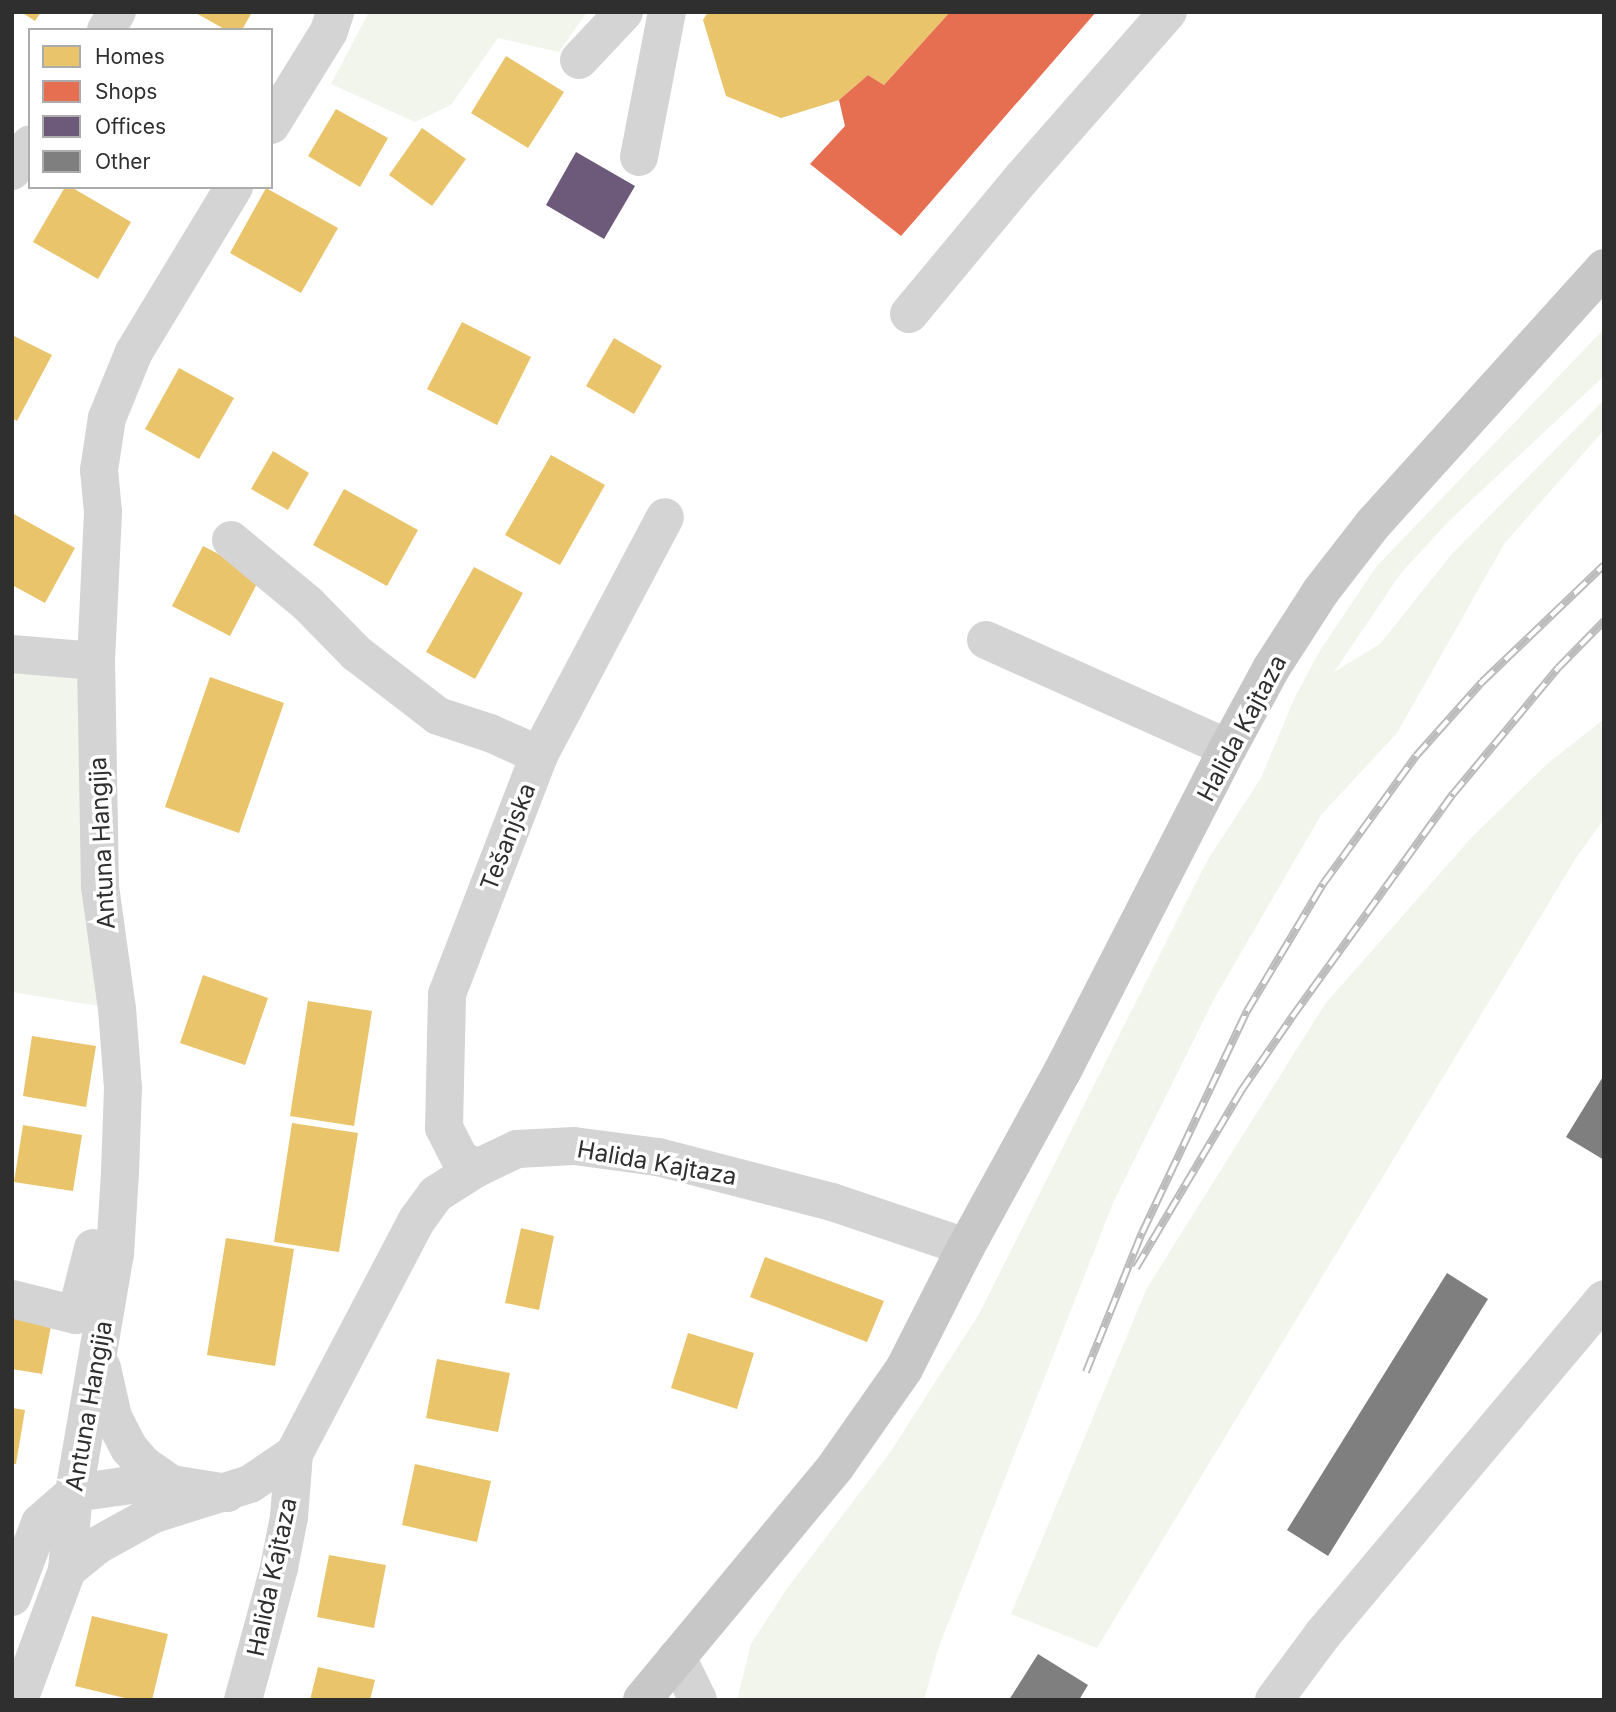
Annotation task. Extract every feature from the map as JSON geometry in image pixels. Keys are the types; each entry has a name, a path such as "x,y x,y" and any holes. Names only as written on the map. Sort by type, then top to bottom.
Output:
{"main road":[{"name":"Halida Kajtaza","path":"642,1700 836,1466 904,1369 966,1247 1062,1072 1228,748 1272,667 1321,591 1373,524 1604,268"},
{"name":"Halida Kajtaza","path":"658,1700 675,1660"}],"street":[{"path":"107,28 117,12"},
{"path":"273,122 329,31 335,12"},
{"path":"579,60 624,12"},
{"path":"639,157 667,12"},
{"path":"909,314 1022,178 1168,12"},
{"path":"12,171 28,147"},
{"name":"Antuna Hangija","path":"19,1700 67,1570 74,1493 115,1254 123,1088 117,1009 100,887 96,662 103,512 99,470 107,418 134,352 233,189"},
{"name":"Tešanjska","path":"477,1168 460,1159 444,1128 447,994 540,755 665,517"},
{"path":"231,540 308,604 356,653 438,716 490,733 540,755"},
{"path":"986,640 1228,748"},
{"path":"12,654 96,662"},
{"path":"12,1299 76,1315 103,1207 123,1088"},
{"name":"Halida Kajtaza","path":"243,1700 279,1568 289,1517 294,1454 417,1220 436,1194 477,1168 517,1149 574,1146 658,1157 819,1198 966,1247"},
{"path":"1274,1700 1323,1634 1604,1299"},
{"path":"99,1353 113,1418 129,1448 144,1465 171,1484"},
{"name":"Halida Kajtaza","path":"67,1570 98,1545 154,1514 250,1484 294,1454"},
{"path":"12,1597 40,1523 74,1493 107,1486 171,1484 227,1493"},
{"path":"675,1660 698,1700"}],"shaded area":[{"path":"369,12 587,12 559,52 498,38 451,105 415,122 331,84"},
{"path":"1604,329 1604,376 1449,521 1401,573 1334,672 1380,644 1451,555 1604,400 1604,430 1504,544 1397,733 1321,815 1214,999 1113,1203 938,1649 924,1700 737,1700 751,1644 786,1590 889,1454 979,1314 1207,861 1261,778 1295,697 1321,649 1376,567"},
{"path":"12,656 109,668 117,1009 12,992"},
{"path":"1604,719 1604,819 1576,858 1097,1648 1011,1614 1147,1288 1325,1004 1472,837 1547,764"}],"building: Homes":[{"path":"21,12 41,12 35,21"},
{"path":"194,12 252,12 243,28 222,28"},
{"path":"708,12 950,12 884,85 868,75 839,100 781,118 726,96 703,20"},
{"path":"506,56 564,92 528,148 471,113"},
{"path":"336,109 388,138 360,187 308,156"},
{"path":"422,128 466,159 432,206 389,175"},
{"path":"64,189 74,189 131,222 98,279 33,242"},
{"path":"265,189 338,228 301,293 230,253"},
{"path":"462,322 531,357 497,425 427,389"},
{"path":"12,335 52,355 17,421 12,418"},
{"path":"614,338 662,366 634,414 586,386"},
{"path":"179,368 234,398 199,459 145,429"},
{"path":"273,451 309,473 288,510 251,489"},
{"path":"551,455 605,485 560,565 505,535"},
{"path":"344,489 418,530 387,586 313,545"},
{"path":"12,513 75,548 45,603 12,585"},
{"path":"203,546 261,576 230,636 172,606"},
{"path":"474,567 523,593 475,679 426,652"},
{"path":"210,677 284,703 239,833 165,807"},
{"path":"203,975 268,998 245,1065 180,1043"},
{"path":"308,1001 372,1011 354,1126 290,1116"},
{"path":"32,1036 96,1046 86,1107 23,1096"},
{"path":"292,1123 358,1133 339,1252 274,1242"},
{"path":"23,1125 82,1135 73,1191 14,1182"},
{"path":"521,1228 554,1236 539,1310 505,1303"},
{"path":"226,1238 294,1249 275,1366 207,1355"},
{"path":"765,1257 884,1301 867,1342 750,1297"},
{"path":"12,1308 53,1315 42,1374 12,1369"},
{"path":"688,1333 754,1353 737,1409 671,1388"},
{"path":"437,1359 510,1373 498,1432 426,1418"},
{"path":"12,1408 25,1410 16,1464 12,1464"},
{"path":"415,1464 491,1481 477,1542 402,1525"},
{"path":"329,1555 386,1565 374,1628 317,1617"},
{"path":"92,1616 168,1634 152,1700 133,1700 75,1686"},
{"path":"318,1667 375,1680 370,1700 310,1700"}],"building: Shops":[{"path":"950,12 1096,12 901,236 810,164 845,126 839,100 868,75 884,85"}],"building: Offices":[{"path":"576,152 635,186 604,239 546,205"}],"building: Other":[{"path":"1604,1075 1604,1160 1566,1137"},
{"path":"1447,1273 1488,1299 1328,1556 1287,1530"},
{"path":"1038,1654 1088,1685 1079,1700 1009,1700"}],"railway":[{"path":"1086,1372 1142,1233 1247,1011 1323,884 1416,756 1482,682 1604,565"},
{"path":"1136,1268 1241,1091 1453,794 1558,668 1604,621"}]}
